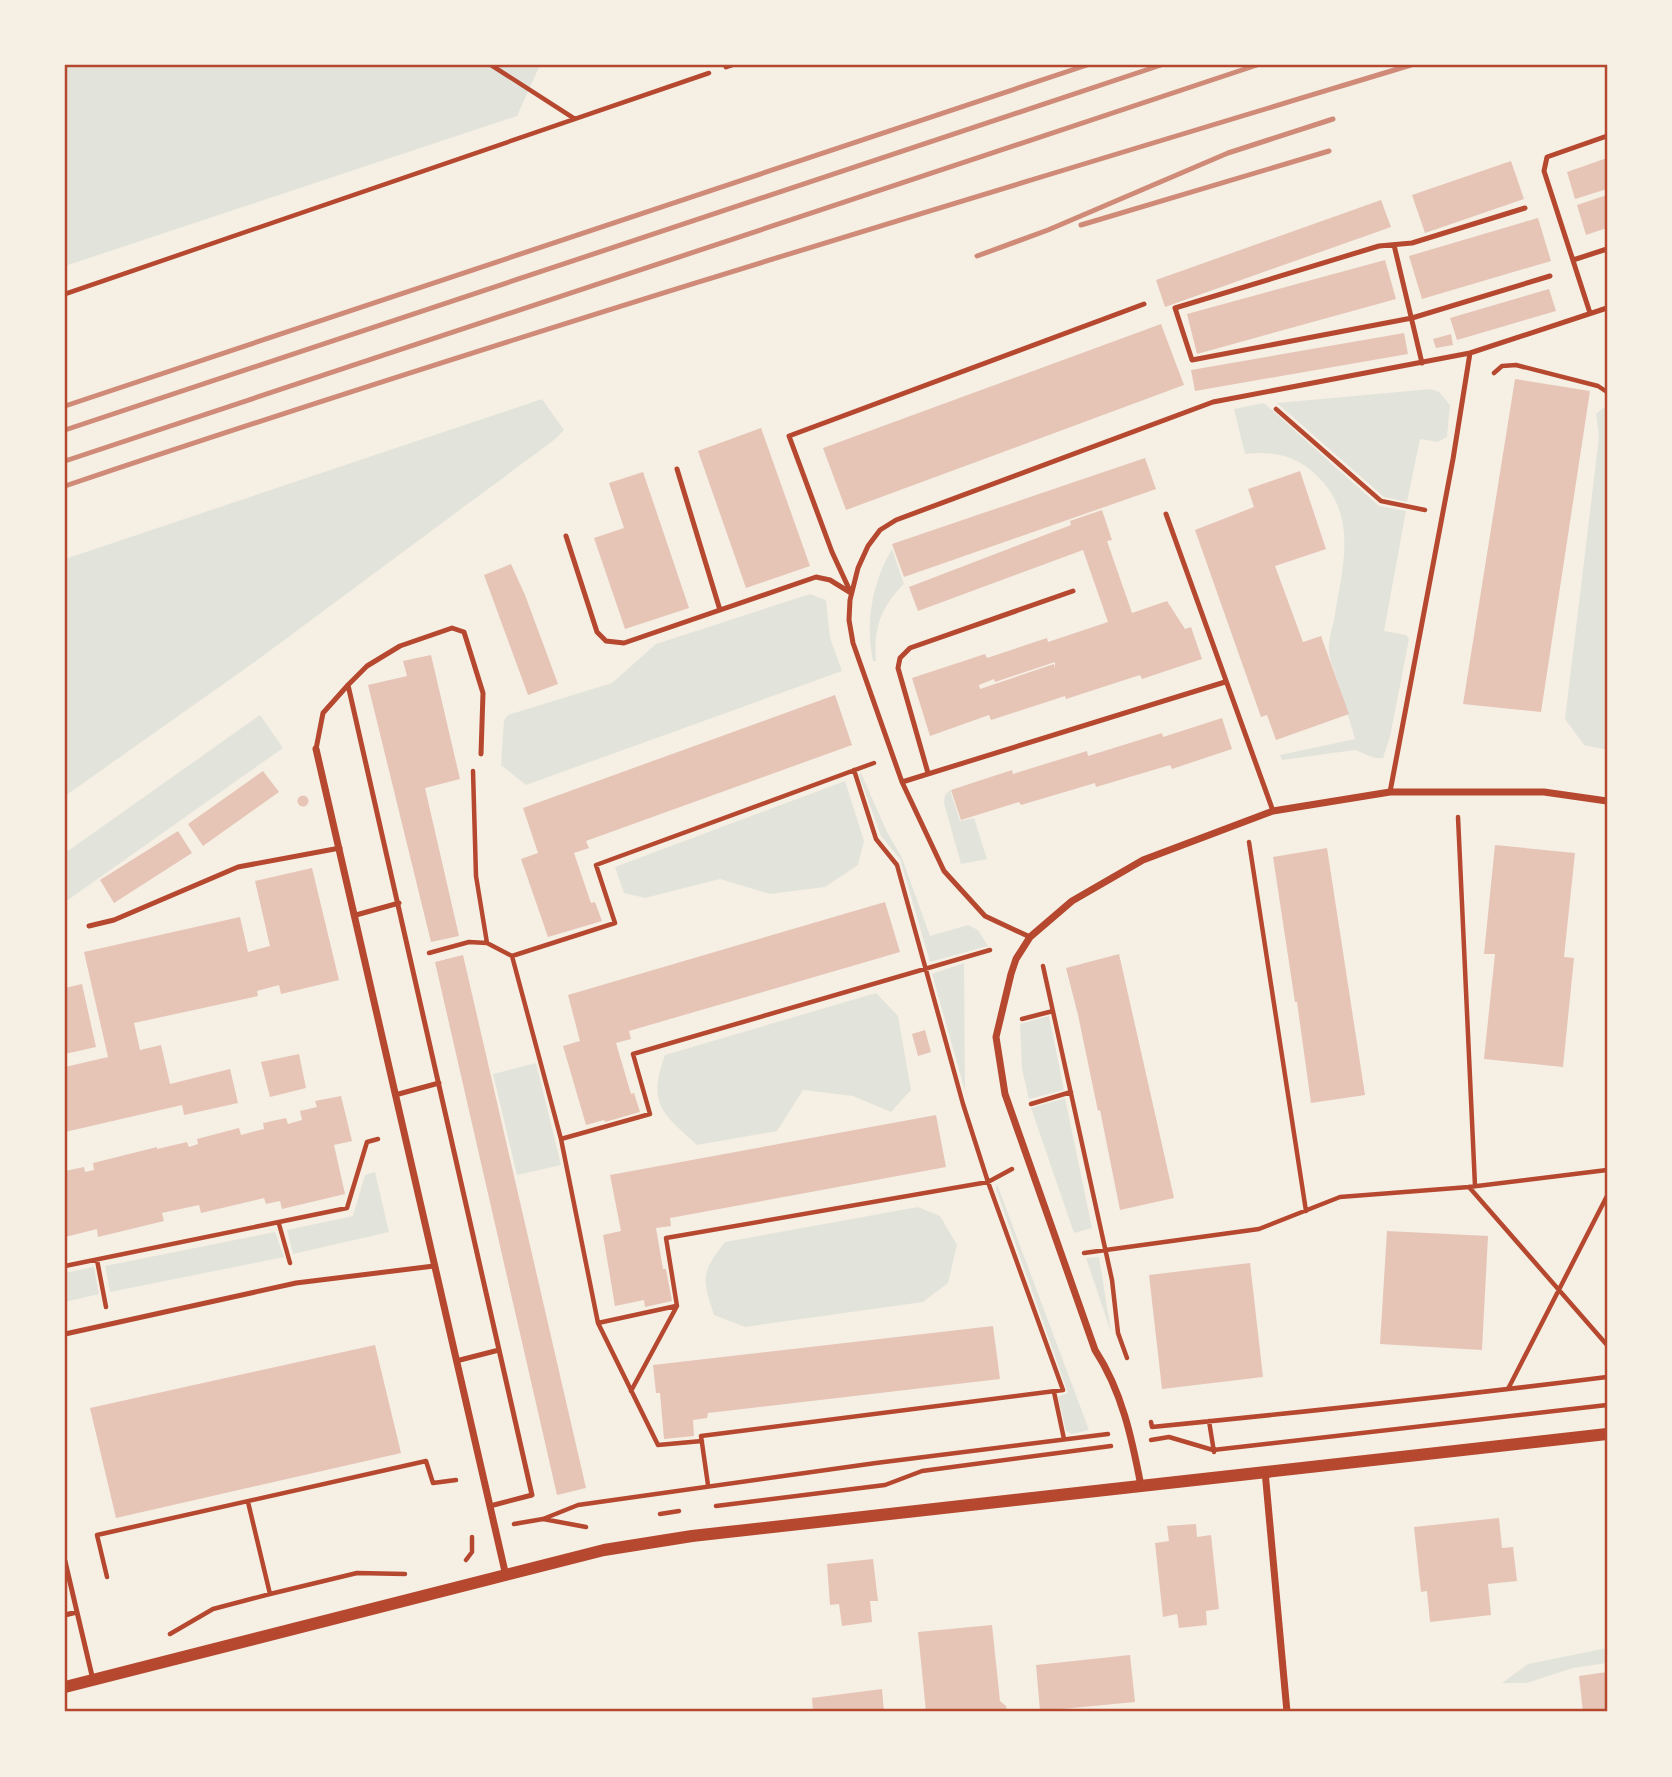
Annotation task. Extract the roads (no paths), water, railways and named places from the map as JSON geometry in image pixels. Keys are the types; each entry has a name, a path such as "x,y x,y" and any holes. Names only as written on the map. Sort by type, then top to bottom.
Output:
{"street":[{"path":"316,749 507,1577"},
{"path":"1141,1486 1130,1431 1108,1369 1095,1350 1005,1094 996,1037 1006,989 1016,959 1031,937 1072,901 1143,860 1273,811 1391,792 1544,792 1607,801"},
{"path":"65,1687 507,1577 604,1550 692,1536 1607,1434"},
{"path":"1265,1471 1287,1712"}],"lane":[{"path":"1590,313 1544,171 1547,157 1607,136"},
{"path":"1525,208 1412,243 1379,246 1175,308 1192,360 1412,318 1550,276"},
{"path":"1394,245 1422,363"},
{"path":"1573,260 1607,249"},
{"path":"851,593 832,552 789,436 1144,304"},
{"path":"1031,937 985,916 944,871 892,757 853,643 849,620 851,593 858,568 868,546 880,530 896,520 1213,402 1470,353 1607,308"},
{"path":"1391,792 1470,353"},
{"path":"677,469 720,610"},
{"path":"1166,514 1273,811"},
{"path":"566,536 597,632 606,641 624,643 816,577 830,580 851,593"},
{"path":"928,773 898,668 900,658 910,648 1073,591"},
{"path":"316,749 323,713 367,666 400,646 452,628 464,632 483,693 481,754"},
{"path":"902,782 1225,682"},
{"path":"348,685 532,1495 490,1506"},
{"path":"89,926 114,920 238,867 340,848"},
{"path":"356,915 399,903"},
{"path":"396,1095 439,1083"},
{"path":"65,1334 296,1283 434,1266"},
{"path":"456,1361 499,1350"},
{"path":"65,1561 93,1680"},
{"path":"65,1615 77,1612"}],"railway":[{"path":"65,406 1087,65"},
{"path":"65,430 1161,65"},
{"path":"65,461 1257,65"},
{"path":"65,486 568,323 1411,65"},
{"path":"977,256 1048,230 1228,153 1333,119"},
{"path":"1081,225 1329,151"}]}
